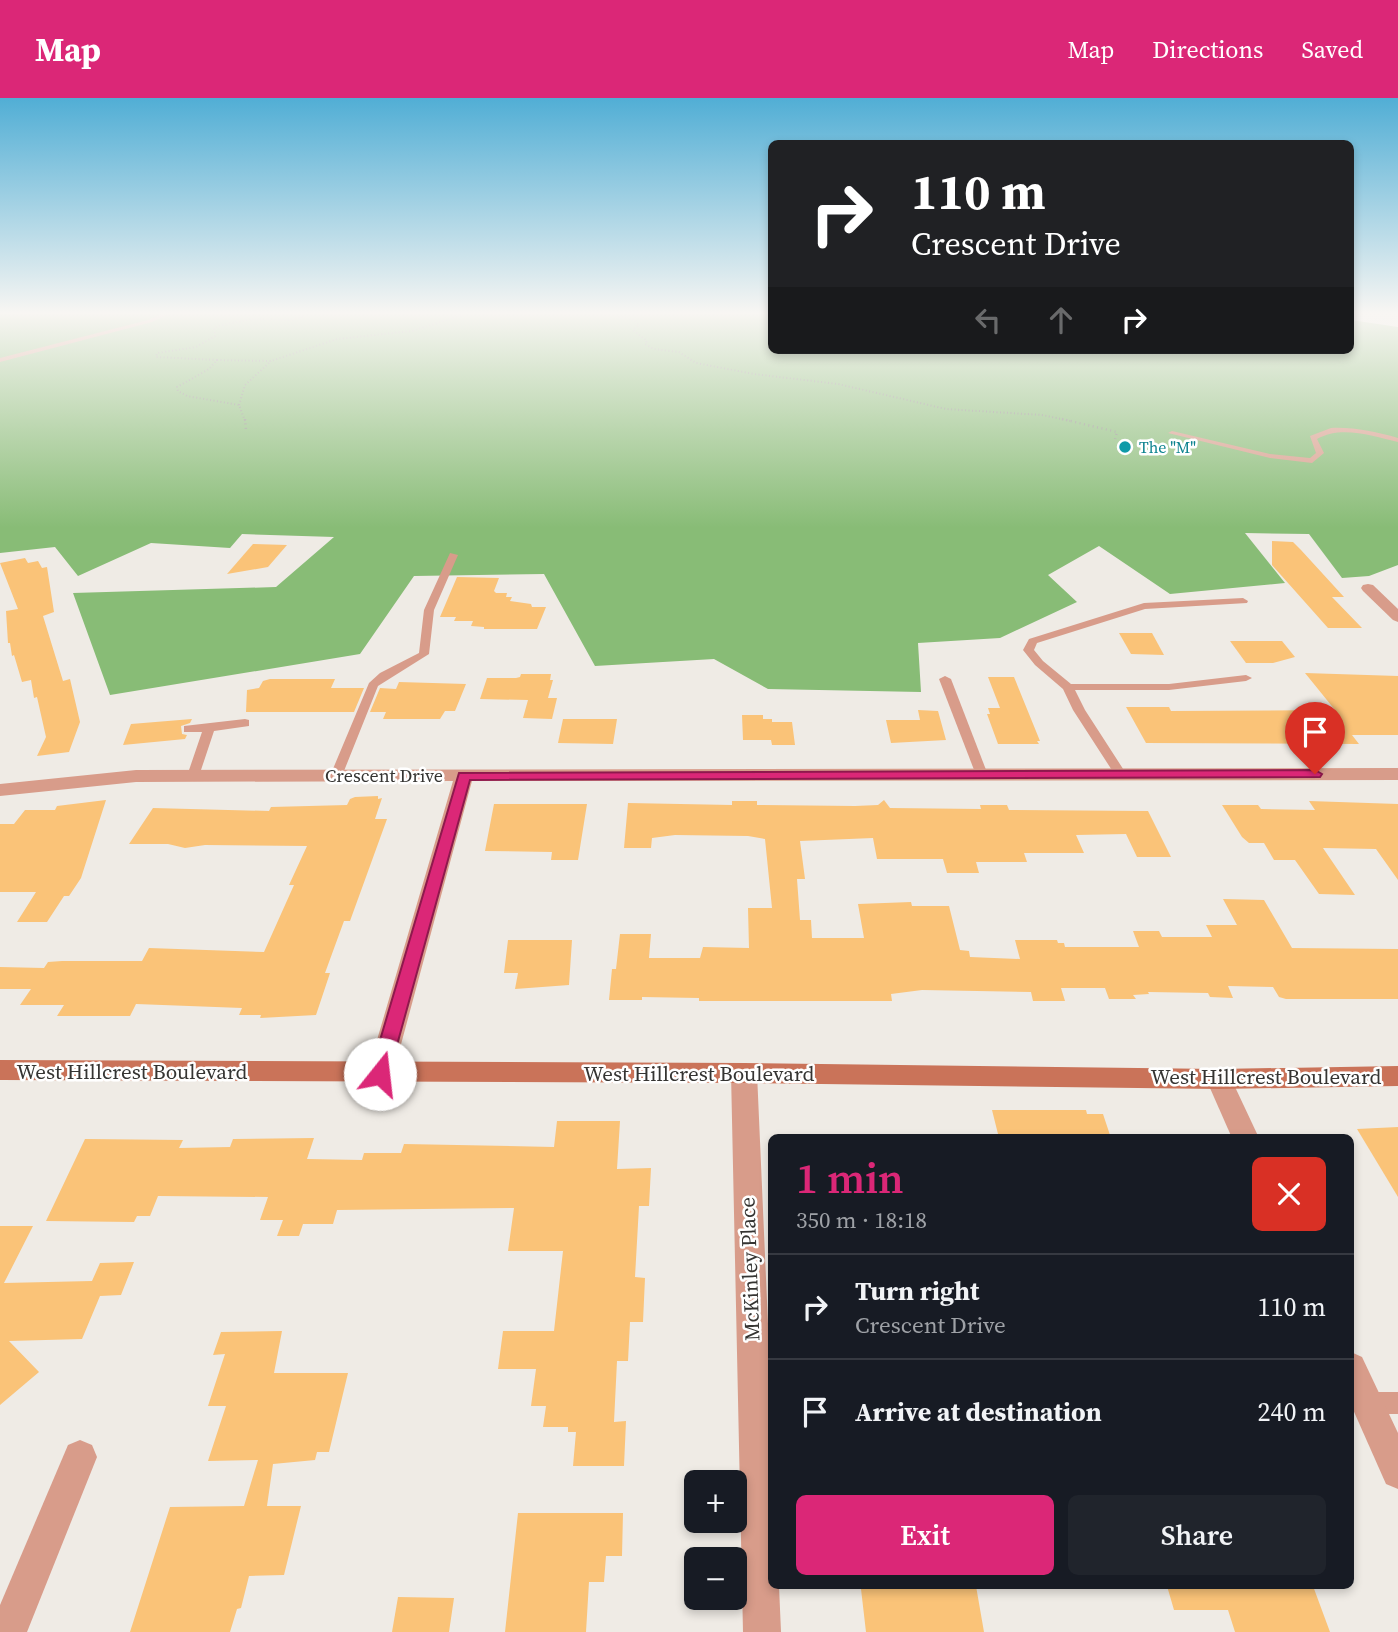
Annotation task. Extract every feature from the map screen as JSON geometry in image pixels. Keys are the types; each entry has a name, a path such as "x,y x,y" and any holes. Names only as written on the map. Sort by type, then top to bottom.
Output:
{"street":[{"path":"1368,588 1398,617"},
{"name":"Crescent Drive","path":"0,790 136,776 1398,774"},
{"path":"380,1074 464,776"},
{"name":"West Hillcrest Boulevard","path":"0,1070 380,1074 744,1073 1219,1079 1398,1076"},
{"name":"McKinley Place","path":"744,1073 762,1632"},
{"path":"1219,1079 1244,1134"},
{"path":"1354,1371 1382,1403 1398,1472"},
{"path":"8,1632 80,1457"}],"lane":[{"path":"1172,433 1270,456 1312,461 1320,453 1314,438 1329,430 1361,431 1398,440"},
{"path":"336,776 373,685 379,678 414,662 424,654 429,610 453,555"},
{"path":"1121,775 1109,752 1077,711 1068,687 1038,663 1028,650 1033,641 1144,606 1243,601"},
{"path":"1068,687 1169,687 1246,678"},
{"path":"945,679 982,775"},
{"path":"188,729 245,723"},
{"path":"193,776 209,728"}],"path":[{"path":"181,385 177,387 178,391 187,396 239,405"},
{"path":"244,385 239,393 239,405 245,415 246,430"},
{"path":"841,385 946,409 1042,415 1108,428 1117,432 1115,439"}],"green space":[{"path":"0,385 1398,385 1398,565 1369,576 1342,578 1309,534 1245,533 1285,583 1170,594 1099,546 1048,575 1077,602 1000,638 918,643 921,692 768,689 714,659 595,666 544,574 414,576 360,654 110,695 73,593 276,587 334,537 242,534 230,548 151,543 78,576 55,547 0,553"}],"building":[{"path":"1272,541 1293,542 1344,597 1332,597 1362,628 1328,628 1272,565"},
{"path":"253,544 287,545 268,567 227,574"},
{"path":"25,558 28,563 38,561 42,568 47,567 54,612 43,616 63,681 70,679 80,722 69,752 37,756 46,737 37,697 34,698 31,680 22,682 8,643 6,611 18,609 0,563"},
{"path":"457,577 499,578 494,591 496,593 507,593 506,597 512,597 510,601 531,604 532,607 546,607 537,629 484,629 471,626 473,621 454,621 456,617 440,617"},
{"path":"1119,633 1152,633 1164,655 1131,654"},
{"path":"1230,641 1282,641 1295,657 1273,663 1246,663"},
{"path":"1305,673 1398,676 1398,735 1352,735 1359,744 1146,743 1126,707 1169,707 1171,711 1335,710"},
{"path":"521,674 551,674 550,680 553,680 548,698 557,698 552,719 523,718 528,700 480,699 487,678 516,678"},
{"path":"988,677 1014,677 1039,744 998,744 987,714 990,714 988,708 1000,708"},
{"path":"335,679 331,688 364,688 354,712 246,712 247,690 259,688 263,681"},
{"path":"399,682 466,684 455,711 445,711 440,719 383,719 386,712 370,712 380,688 396,689"},
{"path":"918,710 938,711 946,740 891,743 886,720 920,720"},
{"path":"742,715 763,715 763,719 772,719 772,722 792,722 795,745 772,745 771,740 743,740"},
{"path":"192,719 190,723 181,726 182,734 187,735 185,739 123,745 131,724"},
{"path":"563,719 617,719 613,744 558,743"},
{"path":"378,796 378,799 382,798 375,819 387,819 350,921 344,921 325,973 330,973 316,1015 260,1018 261,1015 239,1015 242,1008 136,1004 130,1016 57,1016 64,1005 20,1005 31,989 0,989 0,967 44,968 48,962 62,961 142,961 149,948 264,952 294,885 289,885 307,846 205,845 185,848 168,844 129,844 153,808 269,811 271,807 347,805 350,799 355,797"},
{"path":"106,800 81,878 69,896 64,896 47,922 17,922 36,892 0,892 0,824 14,824 25,810 55,810 57,806"},
{"path":"884,800 890,808 981,809 980,805 1007,805 1009,810 1148,811 1171,857 1137,857 1126,834 1076,835 1084,853 1024,853 1027,862 976,862 979,873 947,873 943,859 877,859 873,838 800,841 805,879 797,879 800,920 811,920 812,938 864,938 858,904 911,902 912,906 949,906 960,950 969,951 970,957 1020,959 1015,940 1057,940 1058,943 1064,943 1065,947 1139,947 1133,931 1159,931 1162,937 1212,937 1206,925 1237,925 1223,899 1264,900 1292,948 1398,949 1398,999 1286,999 1279,997 1273,987 1228,986 1233,998 1210,997 1208,993 1148,992 1149,994 1133,995 1136,999 1109,999 1105,988 1061,988 1065,1001 1033,1001 1031,992 922,990 891,994 892,1001 699,1001 699,998 642,997 642,1000 609,1000 612,969 616,969 620,934 651,934 649,958 700,958 703,947 749,948 748,908 772,908 765,839 748,836 675,835 652,838 651,848 624,848 628,803 732,805 732,801 757,801 757,805 855,806 878,805"},
{"path":"1309,801 1398,804 1398,880 1376,849 1323,848 1355,895 1319,894 1295,860 1274,860 1264,843 1249,843 1242,837 1222,805 1315,810"},
{"path":"494,804 587,804 578,860 551,860 552,852 485,851"},
{"path":"508,940 572,940 569,985 515,989 518,973 504,973"},
{"path":"992,1110 1086,1110 1087,1114 1103,1114 1110,1134 998,1134"},
{"path":"557,1121 620,1121 617,1169 651,1168 649,1206 639,1206 635,1277 645,1278 643,1322 630,1322 628,1361 617,1361 614,1422 626,1421 624,1466 573,1466 576,1432 568,1432 568,1427 543,1427 546,1406 531,1406 536,1369 498,1369 503,1331 554,1331 563,1251 508,1251 514,1208 337,1210 333,1224 303,1224 299,1236 277,1236 283,1220 260,1220 268,1197 158,1196 150,1216 137,1216 134,1222 46,1221 85,1139 183,1140 179,1148 230,1147 233,1139 314,1138 307,1159 362,1160 364,1153 401,1153 404,1144 554,1147"},
{"path":"1398,1127 1398,1197 1357,1129"},
{"path":"0,1226 33,1226 4,1283 92,1281 100,1263 134,1262 121,1295 100,1296 82,1339 9,1341 39,1372 0,1405"},
{"path":"282,1331 274,1373 348,1373 329,1452 317,1452 315,1460 273,1464 267,1506 301,1506 284,1575 249,1576 241,1608 237,1609 230,1632 130,1632 170,1507 244,1506 258,1460 208,1461 226,1406 208,1406 225,1354 213,1355 221,1332"},
{"path":"518,1513 623,1513 622,1556 606,1556 604,1582 589,1582 586,1632 505,1632"},
{"path":"861,1589 977,1589 984,1632 866,1632"},
{"path":"1168,1589 1314,1589 1330,1632 1235,1632 1228,1610 1174,1610"},
{"path":"398,1597 454,1598 449,1632 392,1632"}],"place":[{"name":"The \"M\"","path":"1125,447"}],"route":[{"path":"380,1074 464,776 1315,774"}]}
